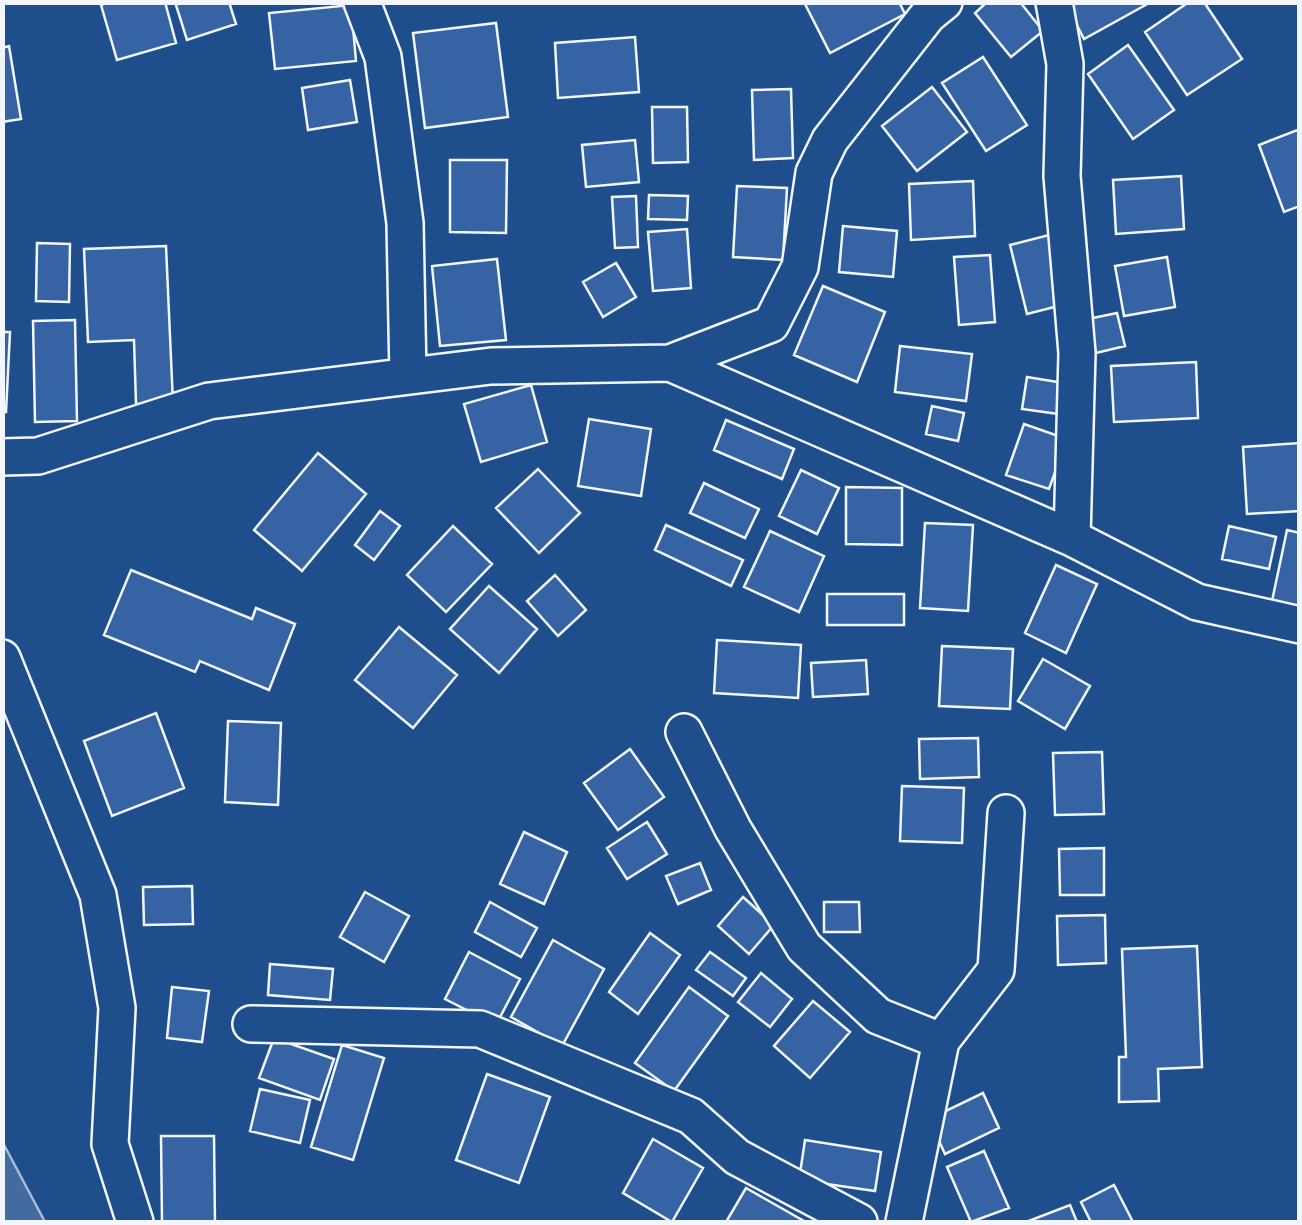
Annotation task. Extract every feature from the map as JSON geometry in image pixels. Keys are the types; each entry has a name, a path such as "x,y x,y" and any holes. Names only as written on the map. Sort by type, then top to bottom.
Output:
{"street":[{"path":"362,2 383,58 405,223 408,376"},
{"path":"2,457 38,456 208,401 491,366 670,363 772,324 800,267 814,173 830,140 928,15 944,2"},
{"path":"1054,2 1064,64 1062,176 1077,354 1072,538"},
{"path":"670,363 1072,538 1196,602 1300,625"},
{"path":"2,658 98,895 118,1008 110,1144 135,1222"},
{"path":"684,732 733,829 804,947 878,1016 941,1042"},
{"path":"904,1222 941,1042 996,970 1006,813"},
{"path":"251,1024 480,1030 691,1116 737,1157 859,1222"}],"water":[{"path":"2,1141 45,1222 3,1222"}],"building":[{"path":"165,2 176,43 117,60 101,5"},
{"path":"175,2 229,2 236,24 187,40"},
{"path":"804,2 899,2 905,14 830,53"},
{"path":"987,2 1020,2 1043,31 1011,57 975,13"},
{"path":"1065,2 1151,2 1084,39"},
{"path":"1189,2 1204,2 1242,59 1187,95 1145,32"},
{"path":"351,5 356,61 275,69 269,13"},
{"path":"496,23 508,117 425,128 413,33"},
{"path":"635,37 639,92 558,98 555,43"},
{"path":"1128,45 1174,110 1133,139 1088,74"},
{"path":"9,46 21,119 2,122 2,48"},
{"path":"983,57 1027,125 986,151 942,83"},
{"path":"350,80 357,122 308,130 302,88"},
{"path":"932,87 967,132 917,171 882,126"},
{"path":"791,89 793,158 754,160 752,90"},
{"path":"652,107 687,107 688,162 653,163"},
{"path":"1300,129 1300,206 1284,212 1259,145"},
{"path":"635,140 639,182 586,187 582,145"},
{"path":"450,160 507,160 506,233 450,232"},
{"path":"1181,176 1184,229 1116,234 1113,180"},
{"path":"973,181 975,236 911,240 909,184"},
{"path":"737,186 787,188 783,260 733,257"},
{"path":"649,195 688,196 687,220 648,219"},
{"path":"636,196 638,247 615,248 612,197"},
{"path":"843,226 897,231 893,277 839,272"},
{"path":"687,229 691,288 653,291 648,232"},
{"path":"1049,235 1066,304 1027,314 1010,245"},
{"path":"37,243 70,244 69,302 36,301"},
{"path":"166,246 173,403 136,404 134,340 88,342 84,249"},
{"path":"990,255 995,322 959,325 954,257"},
{"path":"1167,257 1175,307 1124,316 1115,266"},
{"path":"497,259 506,340 440,346 432,266"},
{"path":"616,263 636,297 603,317 583,282"},
{"path":"823,286 885,312 857,382 794,355"},
{"path":"1117,313 1125,346 1096,353 1088,319"},
{"path":"75,320 77,421 35,422 33,321"},
{"path":"2,332 10,332 6,412 2,412"},
{"path":"900,346 972,354 966,401 895,392"},
{"path":"1196,362 1198,418 1114,422 1111,366"},
{"path":"1027,377 1070,384 1066,415 1022,409"},
{"path":"531,385 547,442 481,462 464,404"},
{"path":"932,406 964,413 958,441 926,434"},
{"path":"589,419 651,429 641,496 578,486"},
{"path":"726,420 794,449 782,479 714,450"},
{"path":"1024,424 1067,439 1049,489 1006,475"},
{"path":"1300,443 1300,511 1247,514 1243,447"},
{"path":"318,453 366,494 302,571 254,530"},
{"path":"538,469 580,513 539,553 496,508"},
{"path":"801,470 839,488 817,534 779,516"},
{"path":"704,483 759,509 745,538 690,513"},
{"path":"846,487 902,488 902,545 846,544"},
{"path":"380,511 400,526 374,560 355,545"},
{"path":"925,523 973,525 968,611 920,608"},
{"path":"666,525 743,560 731,586 655,550"},
{"path":"453,526 492,564 446,612 407,575"},
{"path":"1229,526 1276,537 1269,569 1222,559"},
{"path":"1287,530 1300,533 1300,607 1272,601"},
{"path":"770,531 824,556 799,612 744,587"},
{"path":"1056,565 1097,584 1066,653 1025,633"},
{"path":"131,570 252,619 256,608 295,624 269,690 200,661 195,672 104,635"},
{"path":"555,575 586,610 558,636 527,601"},
{"path":"489,586 537,629 499,673 450,629"},
{"path":"827,594 904,594 904,625 827,625"},
{"path":"399,627 457,675 413,728 355,680"},
{"path":"717,640 801,645 798,698 714,693"},
{"path":"942,646 1013,649 1010,709 939,706"},
{"path":"1043,659 1090,686 1065,729 1018,701"},
{"path":"866,660 868,694 813,697 811,663"},
{"path":"156,713 184,788 112,816 84,741"},
{"path":"228,721 281,723 278,805 225,802"},
{"path":"978,738 979,777 920,779 919,739"},
{"path":"630,749 664,797 618,830 584,783"},
{"path":"1102,752 1104,814 1055,815 1053,753"},
{"path":"902,786 964,788 962,843 900,841"},
{"path":"647,822 667,854 627,879 607,848"},
{"path":"524,832 567,852 544,904 500,884"},
{"path":"1104,848 1104,895 1060,895 1059,849"},
{"path":"700,863 711,890 678,904 666,876"},
{"path":"192,886 193,924 144,925 143,887"},
{"path":"365,892 409,916 384,962 340,937"},
{"path":"743,897 774,925 749,954 718,926"},
{"path":"490,902 537,928 521,957 475,932"},
{"path":"824,902 859,902 860,932 824,932"},
{"path":"1105,915 1106,963 1058,965 1057,916"},
{"path":"650,933 680,955 638,1014 609,992"},
{"path":"553,940 604,969 562,1046 511,1017"},
{"path":"1197,946 1202,1067 1158,1069 1159,1101 1119,1102 1119,1057 1126,1057 1122,949"},
{"path":"469,952 520,979 496,1025 445,999"},
{"path":"710,952 746,978 733,996 696,970"},
{"path":"270,964 333,969 330,1000 268,995"},
{"path":"761,973 792,999 770,1027 738,1002"},
{"path":"172,987 209,991 202,1042 167,1038"},
{"path":"689,987 728,1016 674,1091 635,1063"},
{"path":"813,1001 850,1032 810,1078 774,1046"},
{"path":"274,1038 334,1059 320,1100 259,1078"},
{"path":"342,1045 384,1058 353,1160 311,1147"},
{"path":"487,1074 550,1097 519,1183 456,1160"},
{"path":"260,1089 310,1100 300,1143 250,1131"},
{"path":"983,1093 999,1128 945,1154 929,1119"},
{"path":"161,1136 214,1136 215,1222 162,1222"},
{"path":"653,1139 703,1168 672,1222 623,1193"},
{"path":"805,1140 881,1152 875,1191 799,1180"},
{"path":"984,1151 1009,1208 971,1222 947,1167"},
{"path":"1114,1185 1133,1222 1091,1222 1081,1202"},
{"path":"746,1188 804,1221 726,1222"},
{"path":"1070,1205 1077,1222 1026,1222"}]}
